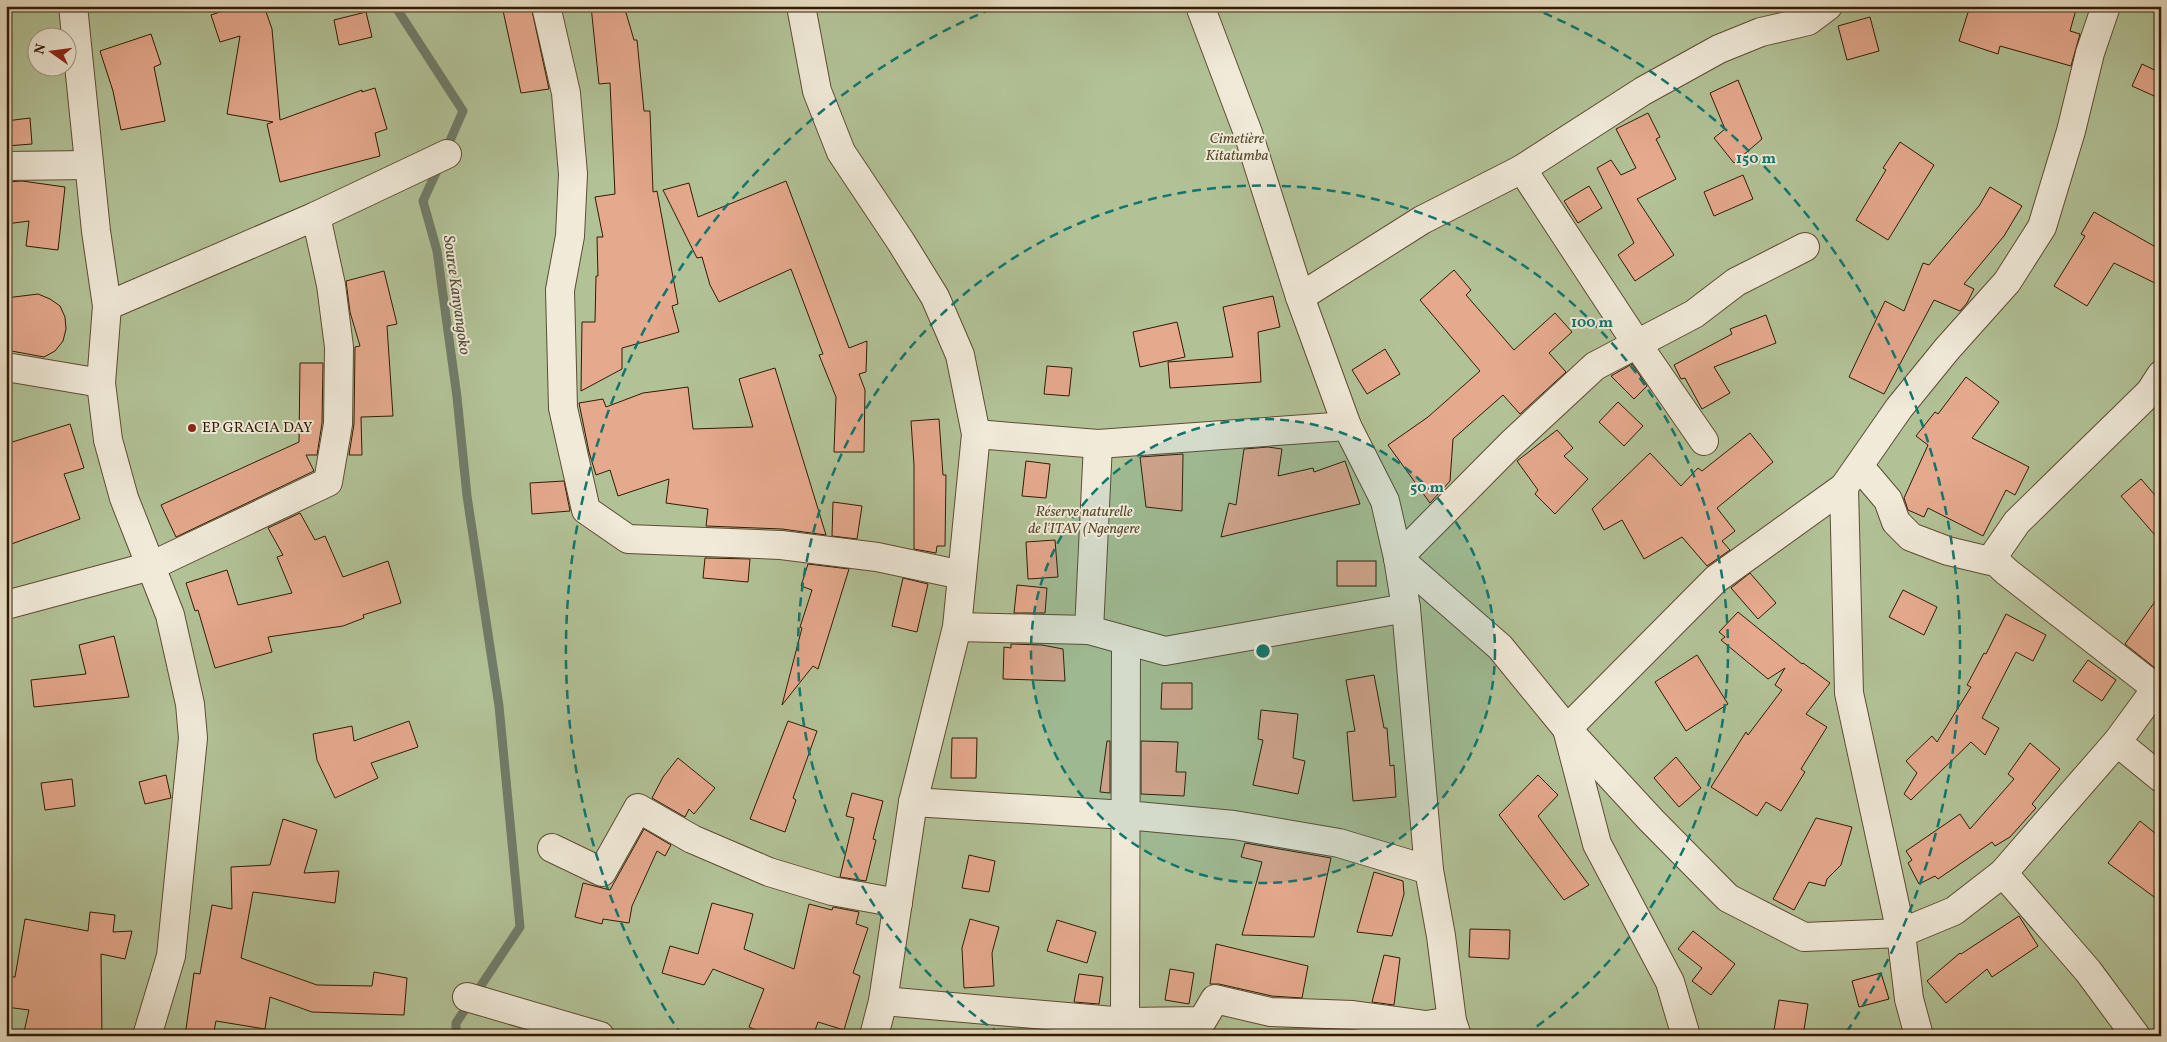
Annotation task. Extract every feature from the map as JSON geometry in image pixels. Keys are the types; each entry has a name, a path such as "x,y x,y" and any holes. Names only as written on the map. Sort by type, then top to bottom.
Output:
{"street":[{"path":"73,6 107,306 101,383 108,440 124,498 170,616 190,704 193,738 171,956 147,1036"},
{"path":"546,6 566,93 573,174 570,236 560,290 563,408 586,510 628,539 781,545 877,557 962,575"},
{"path":"801,6 817,91 841,152 902,242 935,297 960,355 976,434 957,627 913,802 883,1000 874,1036"},
{"path":"883,1000 1126,1029 1202,1021 1215,999 1270,1012 1353,1015 1455,1028 1429,870 1406,608 1386,501 1347,426 1300,297 1248,133 1200,6"},
{"path":"1567,729 1716,579 1852,477 1899,408 1947,349 2008,282 2042,227 2090,53 2106,6"},
{"path":"1300,297 1422,220 1522,169 1643,91 1719,49 1813,11"},
{"path":"107,306 316,216 447,154"},
{"path":"6,166 90,165"},
{"path":"1522,169 1637,344 1704,441"},
{"path":"6,605 150,566 328,482 338,424 339,346 331,285 316,216"},
{"path":"1398,558 1512,444 1595,366 1694,314 1736,282 1805,247"},
{"path":"6,367 101,383"},
{"path":"1852,477 1888,500 1896,522 1911,537 1948,551 1990,561 2017,522 2157,390"},
{"path":"976,434 1098,444 1347,426"},
{"path":"1088,630 1098,444"},
{"path":"1852,477 1849,693 1901,933 1909,999 1919,1036"},
{"path":"1398,558 1500,647 1567,729 1651,820 1728,898 1804,937 1901,933 1954,911 2003,873 2117,742 2159,685 2007,572 1992,558"},
{"path":"957,627 1088,630 1126,642 1165,651 1406,608"},
{"path":"1126,642 1126,1029"},
{"path":"1567,729 1597,844 1670,982 1686,1036"},
{"path":"2117,742 2161,778"},
{"path":"913,802 1126,815 1234,825 1339,843 1429,870"},
{"path":"552,848 602,872 638,808 692,839 769,872 832,891 898,903"},
{"path":"2003,873 2088,971 2136,1036"},
{"path":"467,997 600,1036"}],"green space":[{"name":"Réserve naturelle de l'ITAV (Ngengere","path":"6,6 2161,6 2161,1036 6,1036"}],"building":[{"path":"238,6 264,6 272,29 280,120 362,90 362,92 375,88 387,129 375,133 380,156 280,182 267,124 273,122 227,114 240,36 220,42 211,15"},
{"path":"502,6 531,6 549,89 521,93"},
{"path":"591,6 624,6 634,40 637,40 644,111 650,111 653,192 657,191 678,304 672,306 679,332 622,348 622,369 581,391 582,322 595,322 596,276 598,276 597,237 603,237 595,197 615,194 610,83 599,84"},
{"path":"1970,6 2077,6 2070,31 2080,34 2071,66 2000,46 1998,54 1959,41"},
{"path":"366,12 372,37 339,45 334,20"},
{"path":"1870,17 1879,51 1847,60 1838,26"},
{"path":"151,34 161,64 154,67 165,121 121,130 113,91 100,51"},
{"path":"2142,64 2161,73 2161,99 2132,86"},
{"path":"1738,80 1762,139 1734,163 1714,138 1725,129 1710,93"},
{"path":"1648,113 1660,137 1656,139 1676,179 1637,199 1674,255 1635,281 1618,255 1634,243 1597,168 1611,160 1621,175 1636,168 1616,129"},
{"path":"30,118 32,144 6,146 6,121"},
{"path":"1900,142 1934,165 1888,240 1856,220 1886,170 1883,168"},
{"path":"1743,175 1753,199 1714,216 1704,192"},
{"path":"22,181 65,187 58,250 26,246 29,221 6,224 6,182"},
{"path":"786,181 849,348 867,341 866,372 859,374 865,390 864,452 834,452 836,397 819,355 823,354 791,269 719,302 710,285 702,257 697,258 663,190 689,183 698,217"},
{"path":"1589,186 1602,208 1578,223 1564,201"},
{"path":"1990,187 2022,206 2004,236 1964,284 1974,289 1967,303 1960,311 1934,300 1884,394 1849,377 1885,301 1904,311 1923,263 1929,265 1979,206"},
{"path":"2094,212 2161,250 2161,286 2114,263 2087,306 2054,286 2085,236 2081,234"},
{"path":"1454,270 1471,290 1466,295 1514,350 1555,313 1572,332 1549,353 1566,372 1520,414 1503,395 1453,439 1450,481 1430,503 1388,445 1428,417 1480,371 1420,300"},
{"path":"384,271 397,324 387,326 393,416 361,417 362,455 349,455 354,424 355,347 360,346 350,312 346,281"},
{"path":"38,294 60,306 65,317 66,329 63,341 55,351 44,357 6,350 6,298"},
{"path":"1273,296 1280,327 1258,332 1261,382 1170,388 1168,362 1233,357 1223,307"},
{"path":"1766,315 1776,343 1714,367 1730,393 1702,409 1685,378 1681,379 1674,365 1732,334 1730,329"},
{"path":"1177,322 1185,357 1140,367 1133,332"},
{"path":"1385,349 1400,374 1367,394 1352,370"},
{"path":"300,363 323,363 322,423 317,455 306,455 314,471 176,537 161,505 299,442"},
{"path":"1632,364 1647,386 1634,399 1611,376"},
{"path":"1047,366 1072,368 1069,396 1044,394"},
{"path":"775,368 826,535 782,529 706,526 708,509 666,503 669,479 618,496 610,470 596,475 589,452 579,403 603,399 606,407 643,393 688,387 693,429 753,427 739,379"},
{"path":"1966,377 1999,402 1972,438 2029,467 2015,495 2006,490 1983,536 1928,508 1924,517 1908,510 1904,498 1928,445 1916,436 1935,412 1938,414"},
{"path":"1618,402 1643,426 1624,446 1599,422"},
{"path":"939,419 943,475 946,475 945,546 937,546 936,553 914,549 914,465 911,421"},
{"path":"70,424 84,468 64,474 80,519 6,546 6,444"},
{"path":"1557,430 1573,448 1564,456 1588,479 1555,514 1535,494 1538,490 1517,461"},
{"path":"1750,433 1773,462 1717,508 1735,531 1722,541 1730,550 1707,566 1682,537 1644,559 1622,520 1604,530 1592,509 1650,453 1681,486 1698,468 1702,471"},
{"path":"1268,447 1282,449 1278,476 1313,468 1314,472 1345,461 1360,504 1221,537 1229,503 1236,505 1244,449"},
{"path":"1183,454 1182,511 1146,507 1140,457"},
{"path":"1026,461 1050,464 1046,498 1022,496"},
{"path":"2141,479 2161,502 2161,542 2121,496"},
{"path":"564,481 570,511 532,514 530,483"},
{"path":"833,502 862,506 857,539 832,536"},
{"path":"300,513 315,540 325,536 343,577 388,561 401,603 363,615 364,618 343,626 268,637 272,652 215,668 198,610 195,611 186,583 227,570 238,605 292,593 277,557 283,555 268,528"},
{"path":"1055,540 1058,577 1028,579 1026,542"},
{"path":"705,558 750,559 748,582 703,578"},
{"path":"1337,561 1376,561 1376,586 1337,586"},
{"path":"808,564 849,569 818,669 813,666 782,705 802,628 800,627 812,590 801,586"},
{"path":"1750,573 1776,603 1758,619 1731,588"},
{"path":"903,578 928,584 917,632 892,626"},
{"path":"1017,585 1047,588 1045,613 1014,613"},
{"path":"1903,590 1937,607 1924,635 1889,617"},
{"path":"2161,593 2161,667 2155,668 2125,644"},
{"path":"1738,612 1802,664 1830,683 1806,714 1827,727 1801,769 1805,772 1781,811 1766,802 1757,816 1711,787 1746,732 1748,735 1782,690 1775,685 1785,668 1768,679 1721,640 1725,637 1719,632"},
{"path":"2006,614 2046,635 2033,661 2016,652 1982,718 1999,728 1985,755 1971,742 1911,800 1904,794 1917,773 1906,761 1932,736 1937,742 1971,687 1967,685 1984,653 1986,654"},
{"path":"114,636 129,697 34,707 31,680 86,674 79,645"},
{"path":"1011,644 1042,645 1063,649 1065,681 1003,679 1004,647 1011,648"},
{"path":"1697,655 1728,704 1686,731 1655,682"},
{"path":"2088,660 2116,680 2102,701 2073,681"},
{"path":"1374,675 1384,728 1387,728 1390,766 1394,765 1396,797 1353,801 1347,732 1355,731 1346,680"},
{"path":"1162,683 1192,683 1192,709 1161,709"},
{"path":"1261,710 1298,714 1293,758 1305,761 1298,794 1253,785 1263,740 1258,739"},
{"path":"409,721 418,747 371,763 378,778 335,798 317,760 313,734 352,726 354,741"},
{"path":"788,721 817,731 793,798 796,800 785,832 750,819"},
{"path":"952,738 977,738 976,778 951,778"},
{"path":"1107,741 1110,741 1110,793 1100,792"},
{"path":"1141,741 1178,742 1176,772 1186,772 1184,796 1141,794"},
{"path":"2030,743 2060,769 2032,804 2036,808 2010,837 1995,846 1992,842 1938,879 1935,876 1919,884 1908,863 1912,860 1906,851 1960,814 1970,829 2014,779 2008,774"},
{"path":"1676,757 1701,788 1679,807 1654,778"},
{"path":"678,758 715,788 694,814 689,809 685,817 652,798 663,777"},
{"path":"166,775 171,798 145,804 139,782"},
{"path":"1538,775 1558,795 1538,816 1589,885 1564,900 1499,815"},
{"path":"72,779 75,806 45,810 41,783"},
{"path":"852,793 883,801 873,839 876,840 866,881 840,877 854,818 846,816"},
{"path":"1816,818 1852,827 1841,865 1827,879 1825,886 1809,882 1794,910 1773,899"},
{"path":"283,819 317,830 304,873 339,871 335,903 253,892 241,958 317,985 372,986 374,972 407,978 404,1015 312,1012 270,997 265,1029 216,1021 213,1036 185,1036 194,973 200,974 212,905 232,909 231,867 270,865"},
{"path":"2140,821 2161,838 2161,902 2108,863"},
{"path":"644,829 671,845 665,856 657,851 632,906 629,923 603,919 602,924 575,917 583,883 610,890"},
{"path":"1245,843 1331,858 1314,937 1242,935 1262,862 1241,857"},
{"path":"969,855 995,861 989,892 962,888"},
{"path":"1374,872 1403,881 1404,894 1392,936 1357,932"},
{"path":"712,903 753,914 744,949 794,969 809,904 832,910 833,907 859,912 856,924 868,928 853,973 860,976 844,1030 818,1022 813,1036 769,1036 749,1027 764,989 713,969 704,985 662,973 670,946 698,954"},
{"path":"90,912 115,915 113,932 132,931 125,959 101,954 102,1036 23,1036 29,1010 6,1007 6,996 8,977 15,977 25,919 88,931"},
{"path":"2019,916 2038,946 1992,977 1987,969 1946,1003 1927,981 1960,953"},
{"path":"970,919 999,927 992,953 994,986 964,988 962,948"},
{"path":"1057,920 1096,932 1087,963 1047,951"},
{"path":"1470,929 1510,930 1509,959 1469,957"},
{"path":"1693,931 1735,964 1711,995 1692,981 1702,968 1678,949"},
{"path":"1216,944 1308,966 1302,998 1272,996 1219,984 1210,984"},
{"path":"1384,955 1400,958 1394,1005 1372,1002"},
{"path":"1170,969 1194,973 1189,1004 1165,1000"},
{"path":"1881,973 1889,999 1859,1007 1852,981"},
{"path":"1079,974 1103,977 1099,1004 1074,1002"},
{"path":"1779,1000 1808,1004 1803,1036 1773,1036"},
{"path":"1060,1032 1089,1035 1058,1036"}],"waterway":[{"name":"Source Kanyangoko","path":"395,6 463,111 445,152"},
{"path":"440,164 423,201 437,251 457,397 467,496 499,706 520,927 456,1023 456,1036"}],"place":[{"name":"EP GRACIA DAY","path":"192,428"}],"park label":[{"name":"Cimetière Kitatumba","path":"1237,148"}]}
